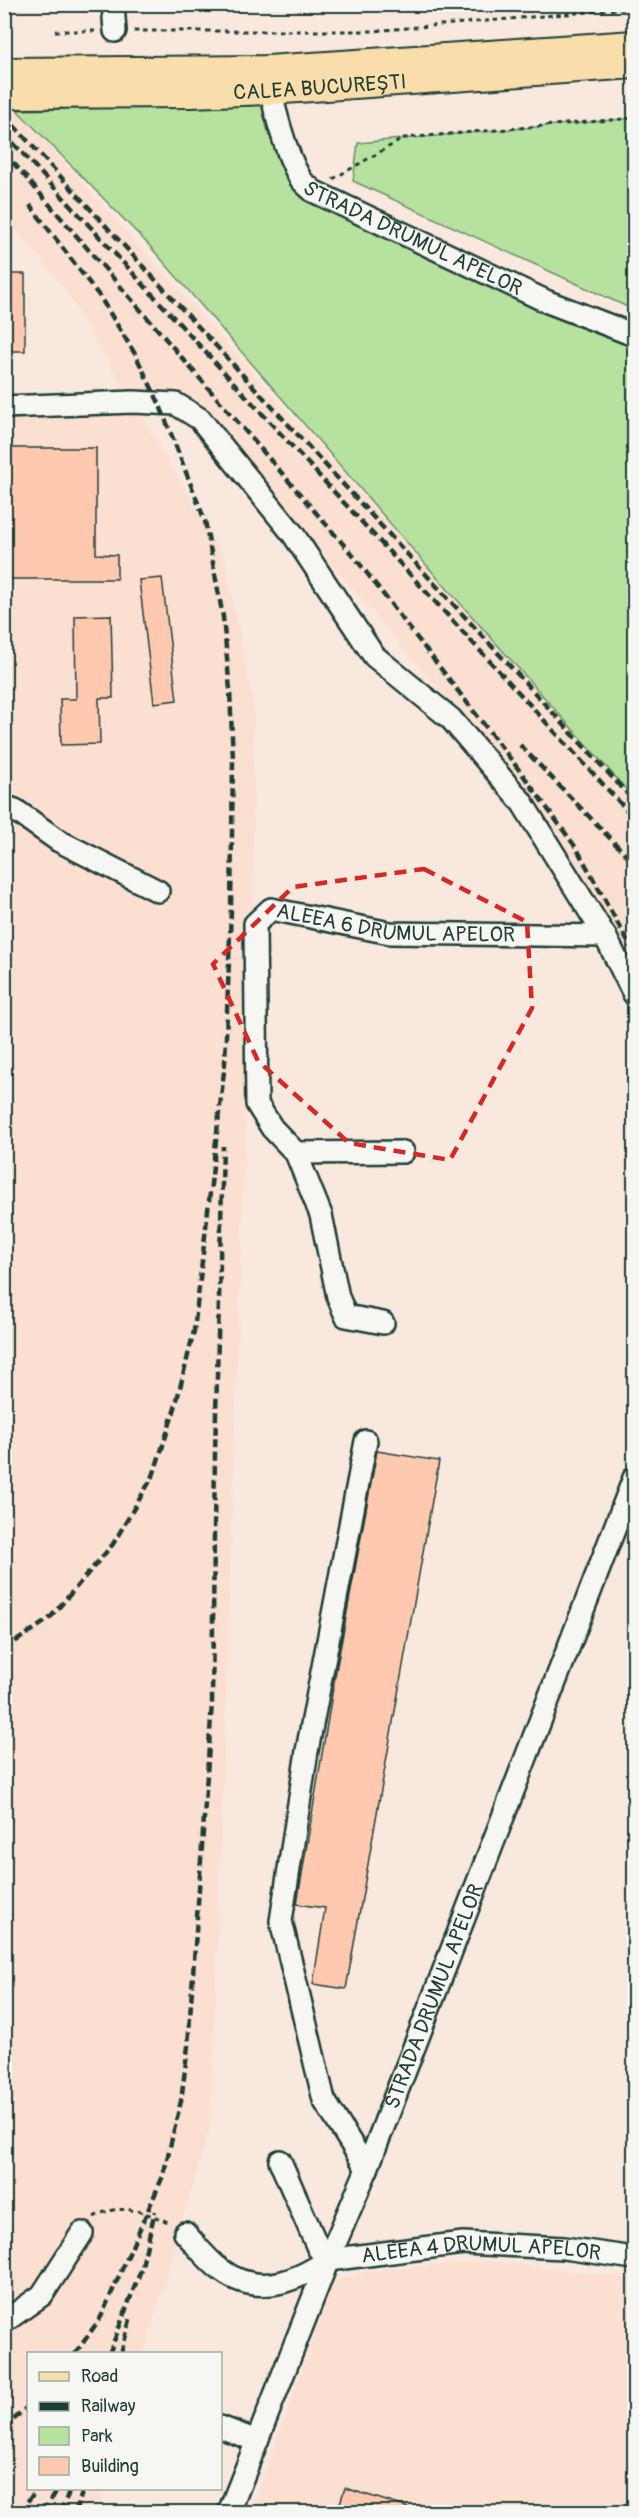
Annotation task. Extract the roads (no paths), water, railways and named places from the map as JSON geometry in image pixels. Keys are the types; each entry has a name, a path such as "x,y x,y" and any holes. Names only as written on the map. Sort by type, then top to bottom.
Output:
{"main road":[{"name":"CALEA BUCUREȘTI","path":"8,78 190,94 269,80 634,44"},
{"name":"CALEA BUCUREȘTI","path":"269,80 634,65"}],"street":[{"path":"113,4 115,31"},
{"name":"STRADA DRUMUL APELOR","path":"269,80 281,130 300,179 313,191 548,302 634,335"},
{"path":"4,407 133,402 176,404 200,419 293,534 374,656 451,718 521,801 605,936 634,994"},
{"path":"4,806 15,810 59,841 158,891"},
{"name":"ALEEA 6 DRUMUL APELOR","path":"383,1323 346,1316 338,1298 321,1215 296,1153 272,1128 257,1104 255,924 271,909 390,933 605,936"},
{"path":"296,1153 403,1152"},
{"path":"366,1441 307,1751 281,1921 324,2100 367,2169"},
{"name":"STRADA DRUMUL APELOR","path":"229,2512 328,2260 367,2169 634,1478"},
{"path":"185,2233 222,2271 257,2284 273,2284 304,2276 328,2260 318,2248 280,2161"},
{"path":"4,2322 42,2295 82,2233"},
{"name":"ALEEA 4 DRUMUL APELOR","path":"328,2260 463,2243 564,2248 634,2258"},
{"path":"222,2428 257,2441"}],"railway":[{"path":"4,115 634,801"},
{"path":"4,133 634,818"},
{"path":"4,152 356,559 523,775 577,849 634,953"},
{"path":"4,1649 49,1619 113,1544 153,1476 175,1408 194,1331 225,1063 231,909 233,760 230,690 223,617 205,521 159,403 135,354 100,297 30,205"},
{"path":"520,745 634,863"},
{"path":"76,2352 101,2317 163,2176 181,2101 188,2046 212,1703 215,1452 223,1146"},
{"path":"110,2352 141,2270 155,2211"},
{"path":"122,2352 131,2316"},
{"path":"4,2429 27,2407"},
{"path":"19,2512 36,2490"},
{"path":"43,2512 57,2490"},
{"path":"60,2512 70,2490"},
{"path":"75,2512 83,2490"}]}
